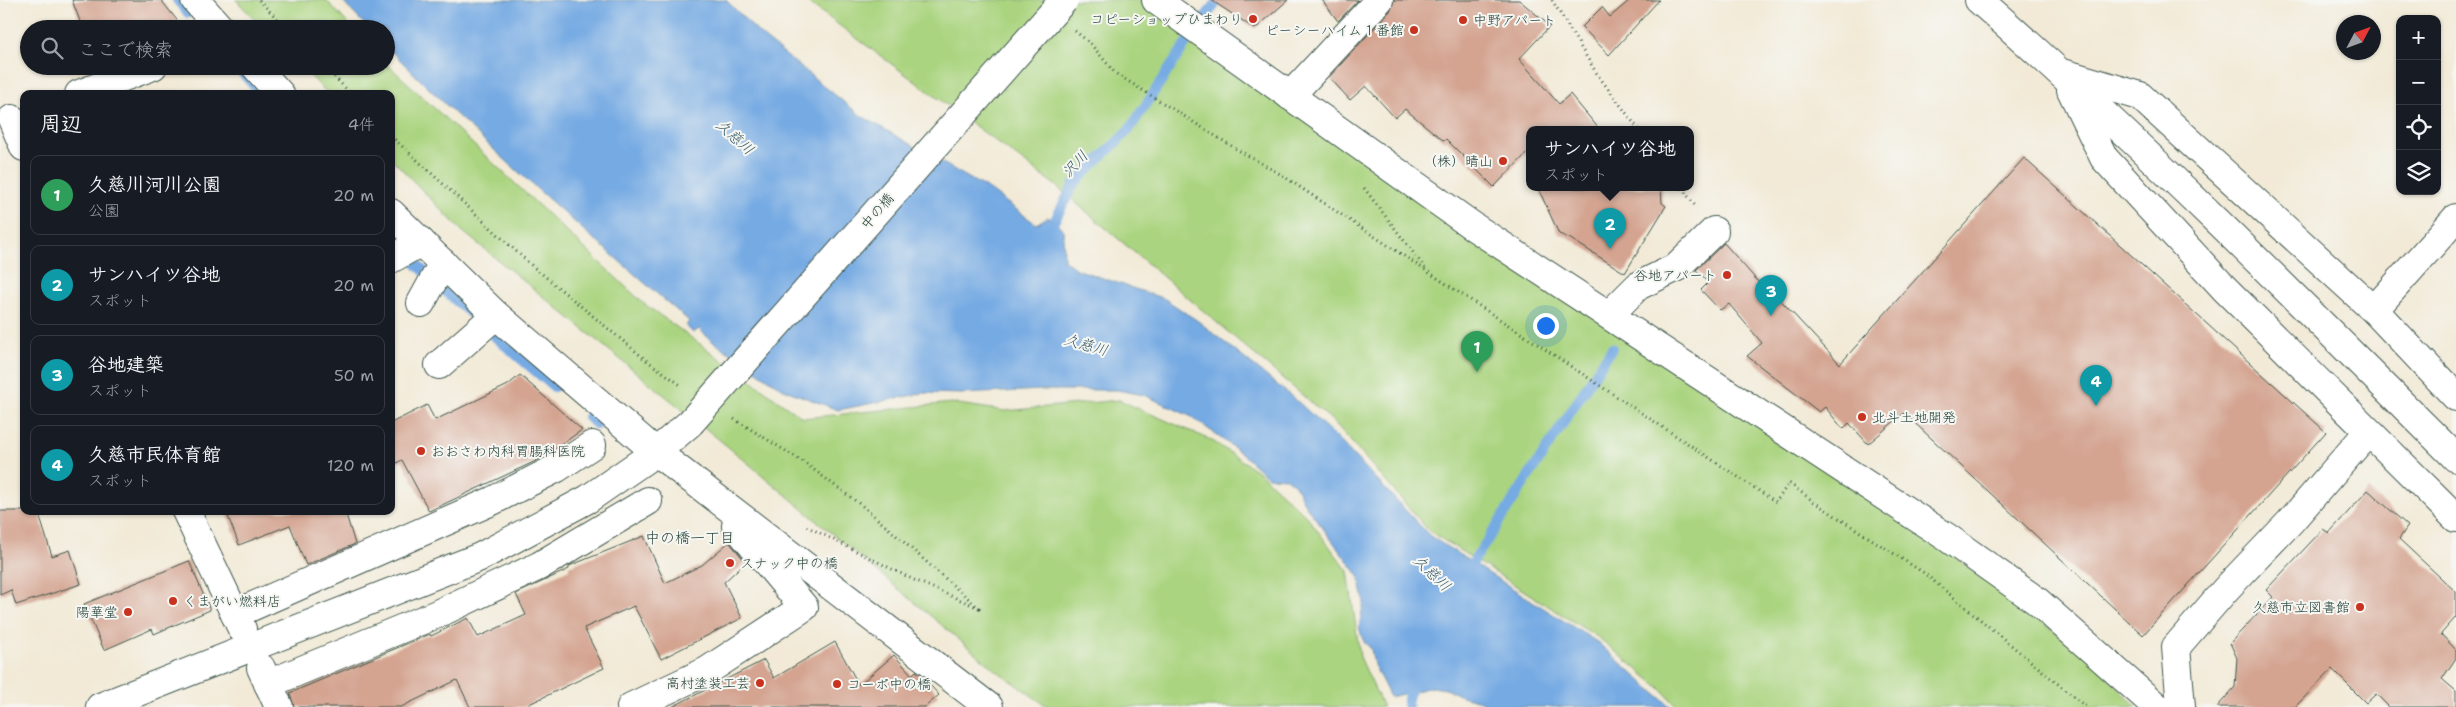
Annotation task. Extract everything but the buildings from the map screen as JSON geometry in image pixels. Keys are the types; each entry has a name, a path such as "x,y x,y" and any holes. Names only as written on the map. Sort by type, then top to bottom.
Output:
{"street":[{"path":"195,0 213,20"},
{"path":"1156,0 1474,227 1940,533 2029,595 2157,707"},
{"path":"1290,96 1379,0"},
{"path":"1979,0 2062,73 2193,196 2456,458"},
{"name":"中の橋","path":"100,707 480,558 588,499 656,452 690,423 1065,12"},
{"path":"2062,73 2140,96 2374,310 2456,398"},
{"path":"2062,73 2104,158 2225,289 2456,518"},
{"path":"90,90 129,75"},
{"path":"263,75 276,90"},
{"path":"12,119 20,138"},
{"path":"395,218 496,315 656,452 989,707"},
{"path":"2374,310 2456,218"},
{"path":"1608,315 1638,286 1677,267 1714,231"},
{"path":"395,256 421,242"},
{"path":"421,303 443,263"},
{"path":"439,364 496,315"},
{"path":"2181,707 2176,647 2226,589 2290,522 2368,432"},
{"path":"235,614 492,501 557,468 592,445"},
{"path":"631,707 707,671 804,607 697,483"},
{"path":"188,515 274,696 437,614 539,566 648,502"}],"path":[{"path":"260,0 279,20"},
{"path":"1552,0 1597,74 1636,126"},
{"path":"1065,12 1115,73 1280,174 1776,502 1789,483 1817,504 1924,573 2086,707"},
{"path":"333,75 347,90"}],"green space":[{"path":"236,0 326,0 345,20 255,20"},
{"path":"805,0 1144,0 1927,536 2089,657 2137,707 1678,707 1660,688 1599,638 1429,531 1334,422 1055,185"},
{"path":"395,71 643,303 803,418 952,403 1005,411 1119,400 1211,440 1259,472 1308,518 1348,571 1360,657 1383,707 1048,707 993,668 743,459 461,230 395,162 395,90 324,90 310,75 395,75"}],"water":[{"name":"久慈川","path":"341,0 726,0 763,37 860,115 991,191 1036,224 1048,217 1063,229 1064,260 1076,269 1165,299 1198,321 1296,400 1335,436 1430,536 1597,642 1671,707 1487,707 1481,701 1461,696 1446,689 1432,687 1390,697 1374,665 1371,649 1363,640 1359,627 1364,601 1359,576 1306,506 1295,485 1286,478 1268,477 1241,453 1192,417 1144,395 1117,390 1042,390 963,394 924,393 838,410 785,390 712,341 699,329 693,333 686,326 689,321 534,186 422,82 395,55 395,20 360,20"}],"waterway":[{"path":"177,0 188,13"},
{"name":"沢川","path":"1204,18 1219,0"},
{"name":"沢川","path":"1048,233 1074,184 1129,130 1189,39"},
{"path":"244,75 257,90"},
{"path":"416,264 426,273"},
{"path":"439,286 470,313"},
{"path":"495,337 554,387"},
{"path":"1466,573 1612,348"},
{"path":"588,417 597,425"},
{"path":"1408,707 1412,680"}],"place":[{"name":"コピーショップひまわり","path":"1253,19"},
{"name":"中野アパート","path":"1463,20"},
{"name":"ピーシーハイム１番館","path":"1414,30"},
{"name":"（株）晴山","path":"1503,161"},
{"name":"サンハイツ谷地","path":"1610,249"},
{"name":"谷地アパート","path":"1727,275"},
{"name":"谷地建築","path":"1771,316"},
{"name":"久慈川河川公園","path":"1477,372"},
{"name":"久慈市民体育館","path":"2096,406"},
{"name":"北斗土地開発","path":"1862,417"},
{"name":"おおさわ内科胃腸科医院","path":"421,451"},
{"name":"スナック中の橋","path":"730,563"},
{"name":"くまがい燃料店","path":"173,601"},
{"name":"久慈市立図書館","path":"2360,607"},
{"name":"陽華堂","path":"128,612"},
{"name":"高村塗装工芸","path":"760,683"},
{"name":"コーポ中の橋","path":"837,684"}],"district":[{"name":"中の橋一丁目","path":"690,538"}]}
